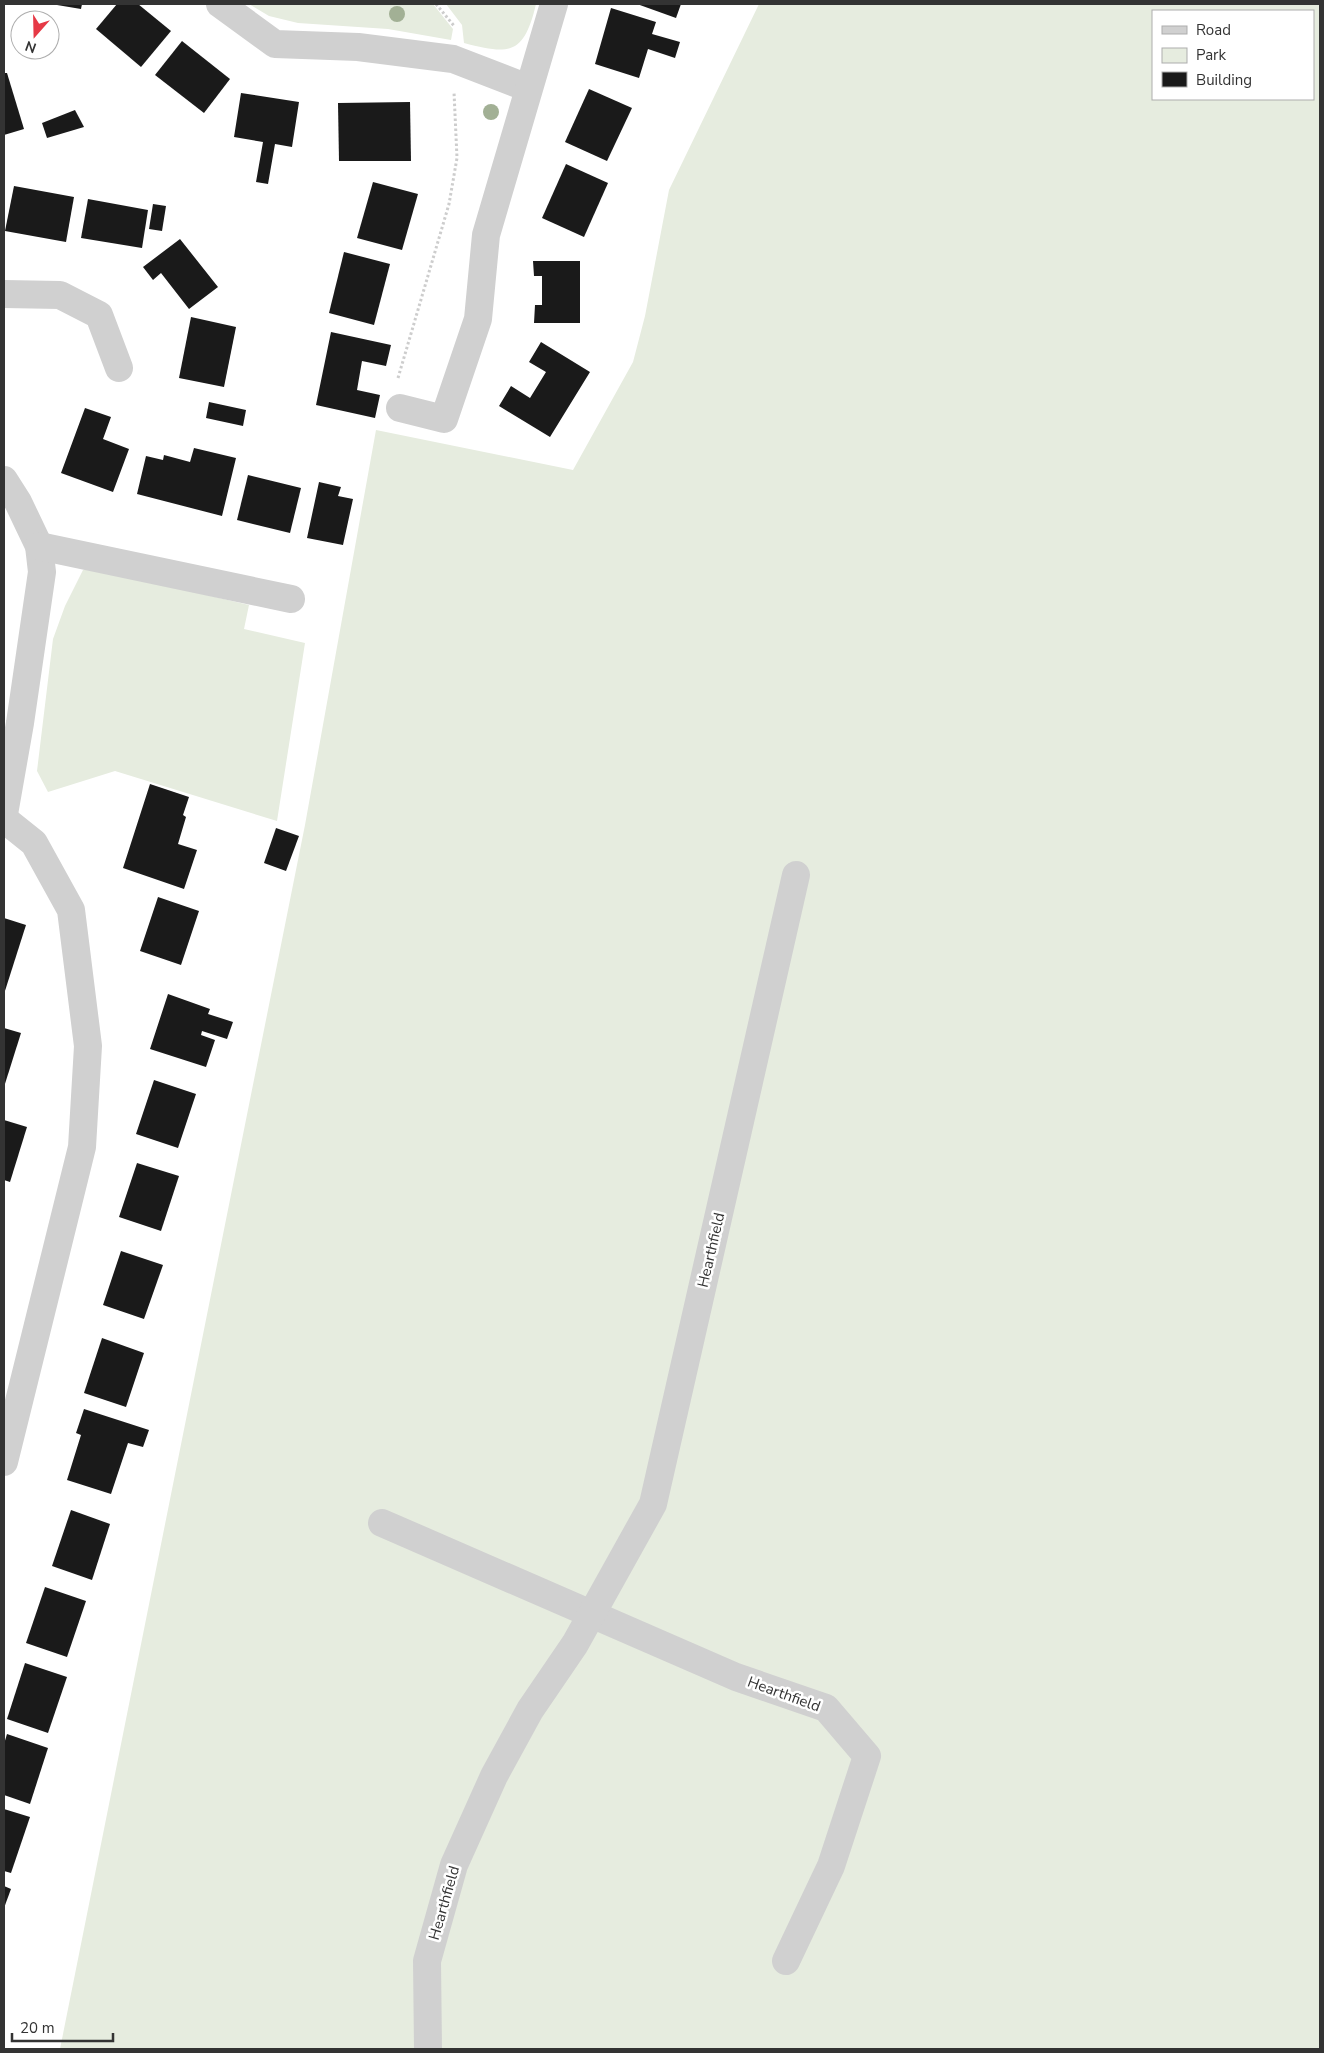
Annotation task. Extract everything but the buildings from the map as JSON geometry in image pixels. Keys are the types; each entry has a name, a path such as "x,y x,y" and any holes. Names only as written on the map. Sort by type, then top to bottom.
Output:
{"street":[{"path":"220,4 275,44 358,47 453,59 528,88"},
{"path":"398,395 444,419 478,320 486,235 554,4"},
{"path":"4,294 60,295 98,315 120,368"},
{"path":"4,480 18,502 39,546 42,572 20,724 4,814"},
{"path":"39,546 291,599"},
{"path":"4,819 34,843 71,910 88,1046 82,1147 4,1462"},
{"name":"Hearthfield","path":"428,2049 427,1960 454,1865 494,1776 530,1710 575,1644 653,1504 796,875"},
{"name":"Hearthfield","path":"382,1523 736,1676 826,1708 867,1756 831,1866 786,1961"}],"path":[{"path":"398,395 450,195 457,158 453,59 457,30 436,4"}],"green space":[{"path":"249,4 433,4 453,29 451,40 388,29 298,23 269,16"},
{"path":"446,4 536,4 526,33 520,42 513,47 493,49 464,43 462,25"},
{"path":"759,4 1320,4 1320,2049 60,2049 305,825 376,430 573,470 633,362 645,316 669,190"},
{"path":"92,568 249,605 244,629 305,643 277,821 115,771 48,792 37,771 53,639 65,606 83,570"}]}
